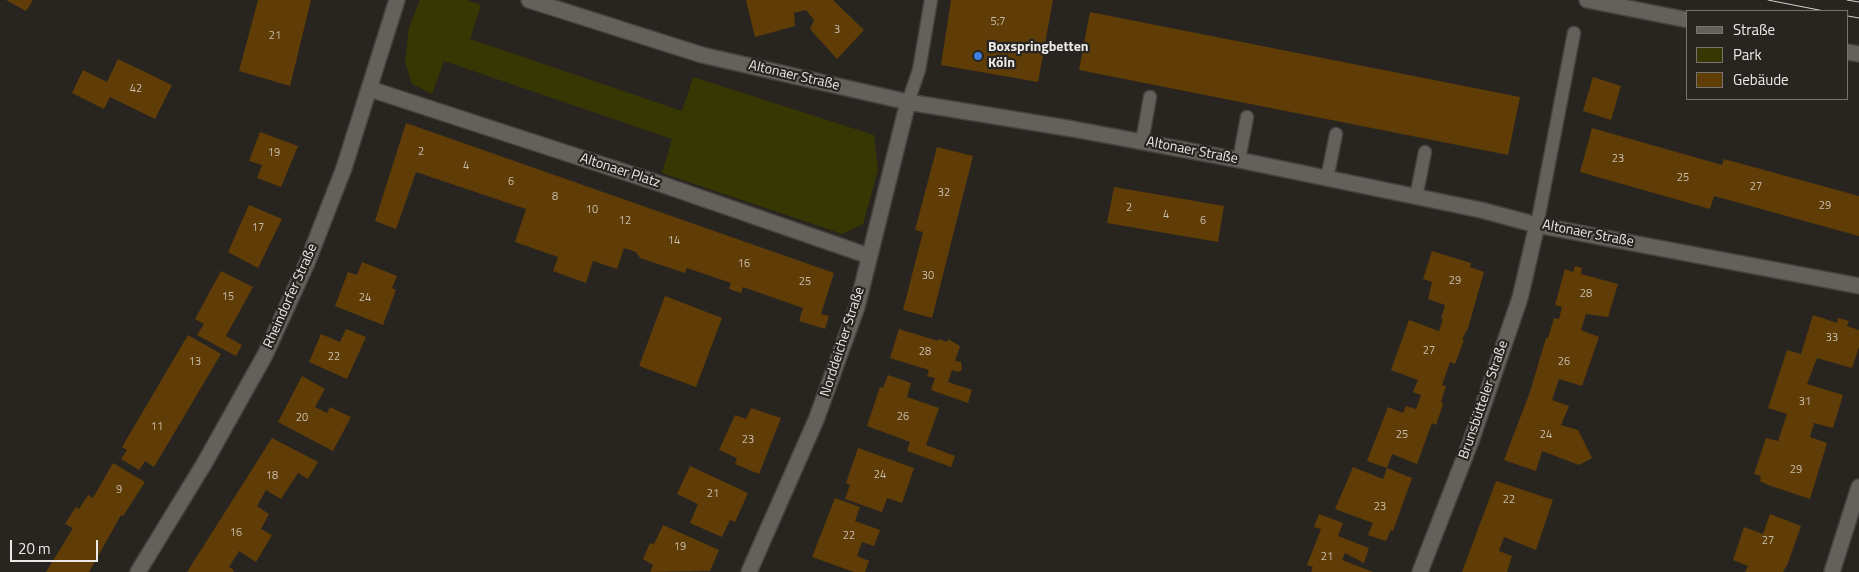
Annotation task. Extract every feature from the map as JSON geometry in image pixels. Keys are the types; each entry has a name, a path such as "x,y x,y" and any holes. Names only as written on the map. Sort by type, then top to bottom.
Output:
{"street":[{"name":"Rheindorfer Straße","path":"138,572 204,464 265,355 307,263 344,168 397,0"},
{"name":"Altonaer Straße","path":"529,0 702,55 908,102 1239,160 1416,197 1537,225 1859,286"},
{"path":"1587,0 1686,20"},
{"name":"Altonaer Platz","path":"370,89 658,183 869,256"},
{"name":"Norddeicher Straße","path":"748,572 816,420 857,308 908,102"},
{"name":"Brunsbütteler Straße","path":"1420,572 1471,441 1517,306 1537,225"},
{"path":"1832,572 1859,487"}],"lane":[{"path":"908,102 919,70 931,0"},
{"path":"1537,225 1574,34"},
{"path":"1142,142 1150,97"},
{"path":"1239,160 1247,117"},
{"path":"1327,178 1336,134"},
{"path":"1416,197 1425,152"}],"green space":[{"path":"420,0 467,0 481,5 470,39 682,111 693,77 874,135 878,170 863,224 842,234 662,173 672,139 444,61 432,94 412,84 405,62 409,27"}],"building":[{"path":"6,0 33,0 26,11"},
{"path":"258,0 311,0 290,86 239,71"},
{"path":"746,0 833,0 864,30 837,59 810,29 814,20 806,10 794,13 795,26 755,37"},
{"path":"951,0 1053,0 1038,82 941,65"},
{"path":"1090,12 1520,97 1508,155 1079,70"},
{"path":"118,59 172,85 155,119 110,97 104,109 72,93 83,70 107,82"},
{"path":"1593,77 1621,86 1611,120 1583,111"},
{"path":"406,123 834,273 821,314 829,316 825,329 799,321 803,308 743,287 741,293 729,289 731,283 687,268 685,273 640,258 636,252 624,248 617,269 593,261 586,283 553,271 558,257 515,242 526,209 416,172 396,229 375,221"},
{"path":"1592,128 1722,165 1724,159 1859,196 1859,236 1714,196 1710,209 1580,172"},
{"path":"260,132 298,146 281,187 257,178 262,165 249,161"},
{"path":"937,147 973,156 932,318 903,310 923,232 915,230"},
{"path":"1114,187 1224,206 1218,242 1107,223"},
{"path":"249,205 282,219 258,268 228,252"},
{"path":"1432,251 1471,263 1470,267 1484,272 1468,328 1462,339 1464,340 1455,364 1450,362 1442,385 1446,386 1441,402 1443,404 1436,425 1432,423 1417,464 1392,454 1387,468 1367,461 1388,407 1403,413 1406,406 1416,409 1421,395 1413,392 1418,380 1391,370 1409,320 1439,331 1443,319 1441,319 1445,305 1428,299 1432,282 1423,279"},
{"path":"362,262 397,276 392,288 396,290 383,325 335,306 348,272 357,275"},
{"path":"1575,266 1582,268 1581,274 1618,284 1608,317 1586,314 1581,330 1599,337 1582,386 1559,379 1552,400 1569,406 1561,425 1578,430 1592,458 1579,465 1542,451 1536,471 1504,460 1530,392 1546,338 1548,338 1554,318 1559,319 1562,307 1555,305 1565,269 1573,272"},
{"path":"221,271 253,287 226,336 242,345 236,356 197,335 204,324 195,319"},
{"path":"665,296 722,318 696,387 639,366"},
{"path":"1813,315 1837,323 1838,318 1849,321 1847,326 1859,330 1859,347 1852,368 1817,358 1807,384 1843,395 1833,428 1814,423 1810,437 1827,443 1810,499 1768,485 1760,481 1761,476 1754,474 1766,438 1778,441 1787,414 1768,408 1787,350 1801,354"},
{"path":"346,329 366,337 347,379 309,362 321,334 340,342"},
{"path":"899,329 938,341 939,339 947,342 948,339 960,346 955,361 961,362 962,370 958,372 952,370 948,382 972,390 968,403 931,390 935,378 927,376 929,370 890,358"},
{"path":"188,335 221,354 154,467 145,461 139,470 121,459 127,450 122,447"},
{"path":"888,375 911,383 907,397 939,408 926,445 955,456 951,467 907,451 910,442 867,426 880,387 883,388"},
{"path":"302,376 325,389 315,407 327,413 330,407 351,417 333,451 278,422"},
{"path":"751,408 781,418 759,474 735,464 737,458 719,450 735,415 746,419"},
{"path":"272,438 318,462 308,479 298,473 281,499 266,490 257,506 269,514 261,529 272,535 256,562 239,551 229,567 234,570 233,572 187,572"},
{"path":"858,448 914,468 902,503 887,498 882,512 845,499 850,485 846,483"},
{"path":"113,463 145,482 123,516 121,515 89,572 46,572 73,528 65,524 76,507 79,509 88,495 93,498"},
{"path":"690,466 748,493 735,522 730,520 722,537 690,523 698,504 677,494"},
{"path":"1353,467 1383,479 1387,468 1412,478 1393,531 1391,530 1386,541 1368,535 1373,523 1335,509"},
{"path":"1496,481 1553,500 1536,550 1504,537 1499,551 1512,556 1507,572 1462,572"},
{"path":"835,498 860,507 855,521 880,530 874,546 862,542 857,556 869,561 865,572 854,572 812,557"},
{"path":"1319,514 1343,523 1338,536 1369,548 1364,563 1345,553 1342,560 1373,572 1311,572 1313,567 1307,565 1321,529 1314,527"},
{"path":"1770,514 1801,526 1788,563 1783,572 1745,572 1748,566 1733,560 1744,527 1763,534"},
{"path":"663,525 719,550 710,571 650,572 653,565 643,559 650,543 654,544"}],"tram line":[{"path":"1768,0 1819,10"},
{"path":"1847,0 1859,2"},
{"path":"1849,16 1859,18"}],"place":[{"name":"Boxspringbetten Köln","path":"978,56"}]}
